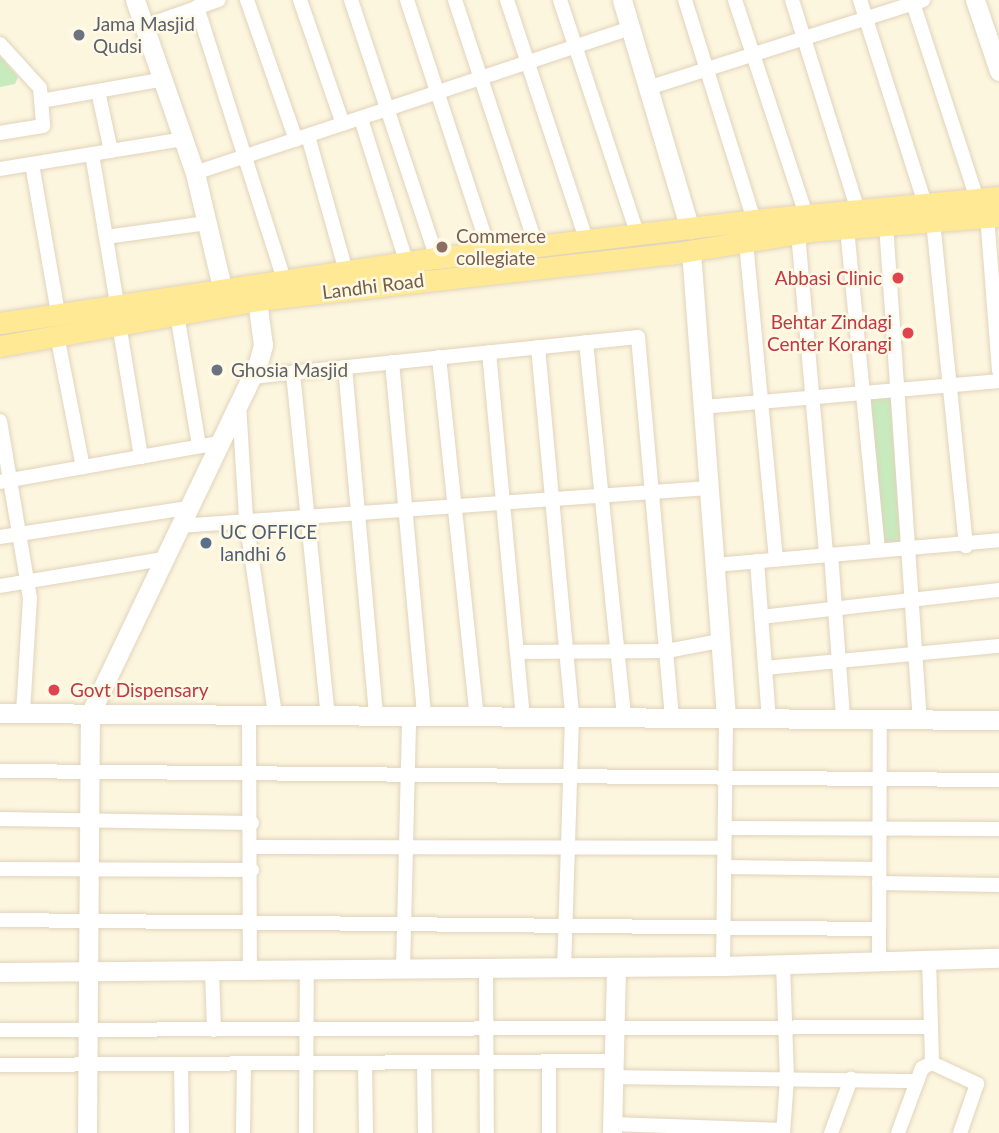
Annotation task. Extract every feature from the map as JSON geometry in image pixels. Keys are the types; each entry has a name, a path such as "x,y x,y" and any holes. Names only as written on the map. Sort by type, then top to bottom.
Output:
{"main road":[{"name":"Landhi Road","path":"0,345 57,335 118,314 222,287 754,220 802,224 929,212 987,210 999,197"},
{"name":"Landhi Road","path":"853,219 886,224 929,212"},
{"name":"Landhi Road","path":"0,323 58,313 177,314 257,300 690,251 746,242 802,224"},
{"path":"667,232 690,251 696,228"}],"street":[{"path":"135,0 195,173 222,287"},
{"path":"145,26 219,0"},
{"path":"247,0 302,138 346,271"},
{"path":"300,0 343,124"},
{"path":"351,0 438,258"},
{"path":"407,0 490,253"},
{"path":"455,0 537,248"},
{"path":"507,0 587,242"},
{"path":"560,0 638,236"},
{"path":"622,0 648,88 696,228"},
{"path":"685,0 754,220"},
{"path":"735,0 802,224 813,397 844,719"},
{"path":"792,0 853,219 861,395 878,550"},
{"path":"860,0 929,212 951,385 966,546"},
{"path":"975,0 999,71"},
{"path":"648,88 916,1 987,210 999,371"},
{"path":"197,7 248,156 284,279"},
{"path":"195,173 630,28"},
{"path":"0,44 40,88 43,126 0,133"},
{"path":"41,101 164,79"},
{"path":"98,91 111,151"},
{"path":"360,119 407,264"},
{"path":"0,169 184,139"},
{"path":"92,154 141,457"},
{"path":"32,164 58,313"},
{"path":"106,237 207,223"},
{"path":"886,224 920,720"},
{"path":"746,242 776,560"},
{"path":"690,251 726,718 723,966"},
{"path":"86,1133 90,714 251,377 263,345 257,300"},
{"path":"177,314 199,446"},
{"path":"57,335 83,467"},
{"path":"251,377 638,337 672,718"},
{"path":"586,342 624,718"},
{"path":"538,347 572,717 563,927 564,967"},
{"path":"489,352 523,717"},
{"path":"439,357 477,717"},
{"path":"392,362 405,509 417,716 410,775 407,924 403,969"},
{"path":"345,367 376,716"},
{"path":"293,373 328,716"},
{"path":"703,407 999,381"},
{"path":"239,402 246,520 275,715"},
{"path":"0,421 5,481 28,581 23,714"},
{"path":"5,481 219,443"},
{"path":"179,526 709,488"},
{"path":"0,537 188,508"},
{"path":"715,565 907,547 966,546 999,540"},
{"path":"0,586 163,559"},
{"path":"757,561 769,719"},
{"path":"761,617 999,590"},
{"path":"517,652 568,654 667,651 720,641"},
{"path":"765,668 999,646"},
{"path":"0,713 999,720"},
{"path":"249,715 252,772 250,970"},
{"path":"879,961 880,719"},
{"path":"0,771 999,780"},
{"path":"0,819 252,823"},
{"path":"724,828 999,829"},
{"path":"252,847 724,848"},
{"path":"724,867 999,885"},
{"path":"0,869 252,870"},
{"path":"0,920 251,920 563,927 879,929"},
{"path":"0,972 723,966 999,958"},
{"path":"929,959 932,1063"},
{"path":"615,967 612,1128 783,1132 788,1079 783,964"},
{"path":"486,968 487,1133"},
{"path":"306,1133 307,969"},
{"path":"212,970 214,1030"},
{"path":"0,1030 487,1026 931,1027"},
{"path":"549,1062 550,1133"},
{"path":"0,1065 549,1062 613,1069 788,1079 917,1081"},
{"path":"424,1063 425,1133"},
{"path":"898,1133 922,1068 932,1063"},
{"path":"932,1063 977,1084 960,1133"},
{"path":"181,1064 182,1133"},
{"path":"365,1064 366,1133"},
{"path":"243,1065 243,1133"},
{"path":"831,1133 851,1079"}],"green space":[{"path":"0,56 18,77 15,84 0,87"},
{"path":"896,390 907,547 878,550 861,395"}],"place":[{"name":"Jama Masjid Qudsi","path":"79,35"},
{"name":"Commerce collegiate","path":"442,247"},
{"name":"Abbasi Clinic","path":"898,278"},
{"name":"Behtar Zindagi Center Korangi","path":"908,333"},
{"name":"Ghosia Masjid","path":"217,370"},
{"name":"UC OFFICE landhi 6","path":"206,543"},
{"name":"Govt Dispensary","path":"54,690"}]}
